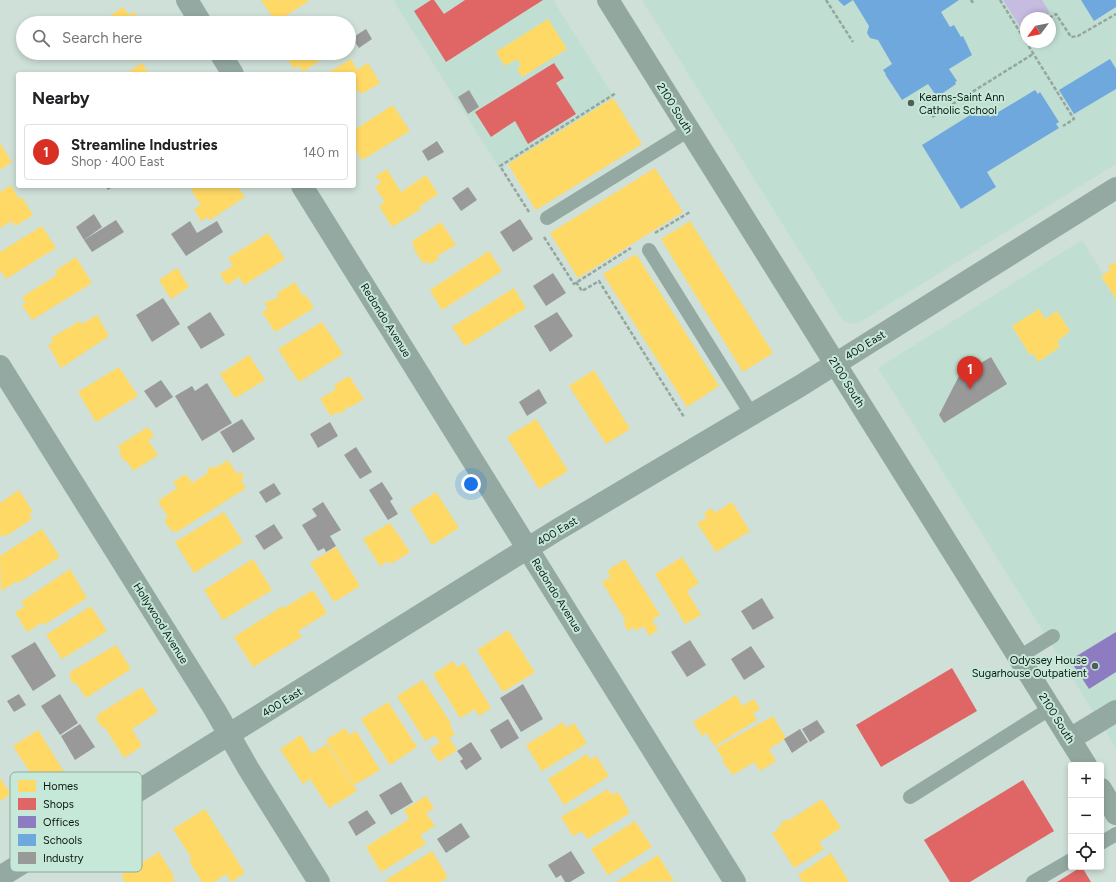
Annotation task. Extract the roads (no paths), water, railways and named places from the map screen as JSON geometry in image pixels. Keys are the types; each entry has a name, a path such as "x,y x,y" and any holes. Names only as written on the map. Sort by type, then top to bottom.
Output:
{"main road":[{"name":"2100 South","path":"608,0 1084,762"},
{"path":"1104,794 1116,814"}],"street":[{"path":"187,0 197,16"},
{"path":"224,60 232,72"},
{"name":"Redondo Avenue","path":"303,188 735,882"},
{"name":"400 East","path":"142,789 528,548 835,364 1116,188"},
{"name":"Hollywood Avenue","path":"0,366 215,710 228,735 319,882"},
{"path":"1070,740 1116,711"},
{"name":"400 East","path":"0,877 10,871"}],"lane":[{"path":"546,218 689,130"},
{"path":"649,250 752,415"},
{"path":"1019,657 1053,636"},
{"path":"910,797 1051,708"},
{"path":"1104,840 1116,834"},
{"path":"1033,882 1068,862"}],"place":[{"name":"Kearns-Saint Ann Catholic School","path":"911,103"},
{"name":"Streamline Industries","path":"970,389"},
{"name":"Odyssey House Sugarhouse Outpatient","path":"1095,666"}]}
